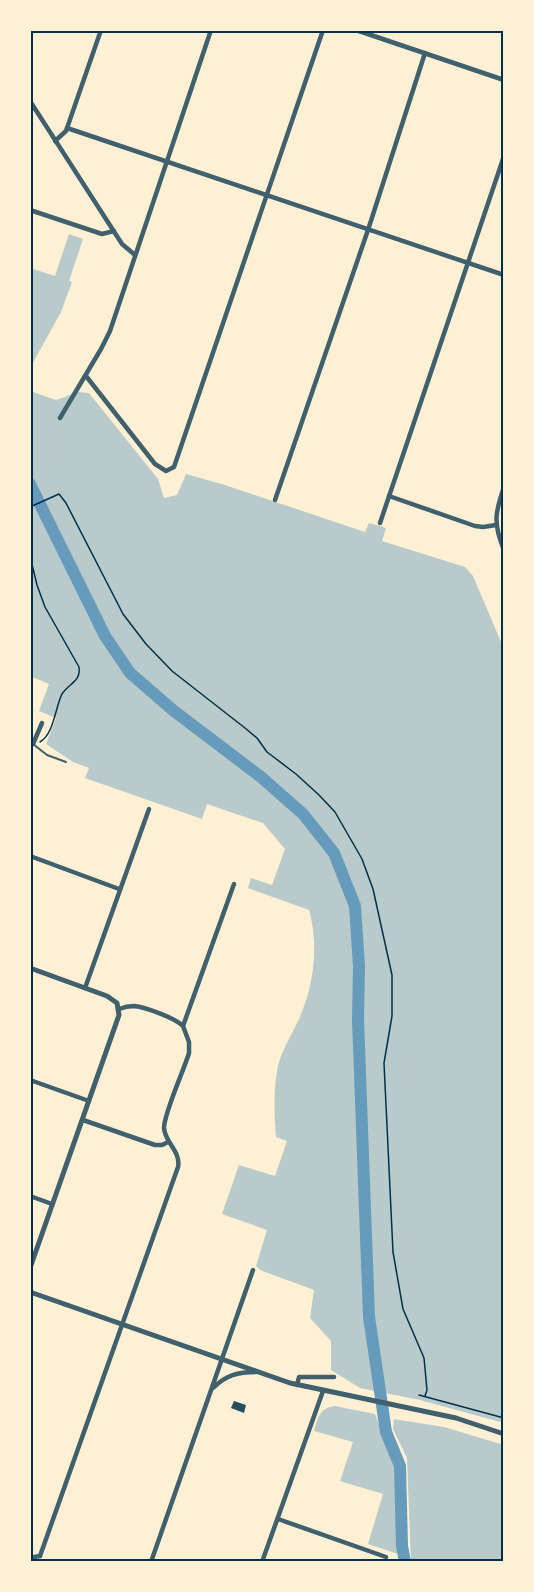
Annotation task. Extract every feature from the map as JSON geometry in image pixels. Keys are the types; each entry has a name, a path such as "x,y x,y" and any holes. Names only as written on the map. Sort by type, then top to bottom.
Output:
{"street":[{"path":"55,141 64,134 67,128 100,31 91,30"},
{"path":"60,418 106,340 212,30"},
{"path":"86,376 155,464 162,469 169,470 174,467 179,458 323,30"},
{"path":"356,30 504,80"},
{"path":"275,500 368,230 425,53"},
{"path":"30,101 122,244 135,255"},
{"path":"30,113 36,110"},
{"path":"67,128 504,275"},
{"path":"380,523 504,156"},
{"path":"30,210 102,234 114,231"},
{"path":"504,487 496,510 496,525 504,550"},
{"path":"389,496 475,526 496,525"},
{"path":"32,744 42,723"},
{"path":"85,987 149,809"},
{"path":"30,856 119,889"},
{"path":"183,1026 234,884"},
{"path":"30,968 113,999 120,1009 118,1021 30,1268"},
{"path":"43,1562 40,1556 178,1167 178,1157 165,1136 164,1124 190,1048 183,1026 174,1019 134,1006 120,1009"},
{"path":"30,1080 90,1101"},
{"path":"83,1119 155,1145 168,1142"},
{"path":"30,1196 52,1204"},
{"path":"151,1562 253,1270"},
{"path":"30,1292 297,1385 456,1418 504,1434"},
{"path":"211,1389 226,1376 256,1372"},
{"path":"297,1385 299,1377 334,1377"},
{"path":"262,1562 323,1391"},
{"path":"278,1519 386,1557"},
{"path":"31,1560 40,1556"}],"lane":[{"path":"32,744 47,755 66,762"}],"path":[{"path":"32,507 59,494 66,502 115,599 146,644 172,671 257,738 267,752 319,795 335,813 362,859 373,889 392,975 392,1016 384,1063 393,1252 403,1309 424,1358 427,1390 425,1396"},
{"path":"30,556 45,607 79,667 80,674 63,693 46,737 43,741 32,744"},
{"path":"419,1395 504,1418"}],"shaded area":[{"path":"69,234 83,239 69,281 72,282 61,312 30,368 30,268 55,276"},
{"path":"30,391 56,400 78,392 89,393 158,479 164,498 177,495 186,474 365,532 369,523 386,528 382,541 465,567 473,576 504,649 504,1423 420,1400 360,1388 331,1370 331,1341 310,1318 314,1290 260,1270 256,1266 267,1230 222,1214 239,1165 275,1176 287,1141 276,1137 276,1077 280,1059 301,1015 310,985 314,960 312,922 309,910 248,888 251,878 272,885 285,849 263,823 207,804 202,819 85,778 89,768 73,762 46,744 56,718 39,711 49,684 30,676"},
{"path":"335,1406 375,1414 395,1468 398,1554 368,1544 383,1494 340,1481 353,1442 314,1431 320,1414"},
{"path":"394,1419 444,1427 504,1445 504,1562 411,1562 407,1458 393,1429"}],"building":[{"path":"234,1401 246,1405 244,1413 231,1408"}],"waterway":[{"path":"30,484 105,636 130,673 174,711 261,777 303,814 334,853 355,906 359,966 358,1020 369,1317 386,1432 400,1466 402,1546 405,1562"}]}
